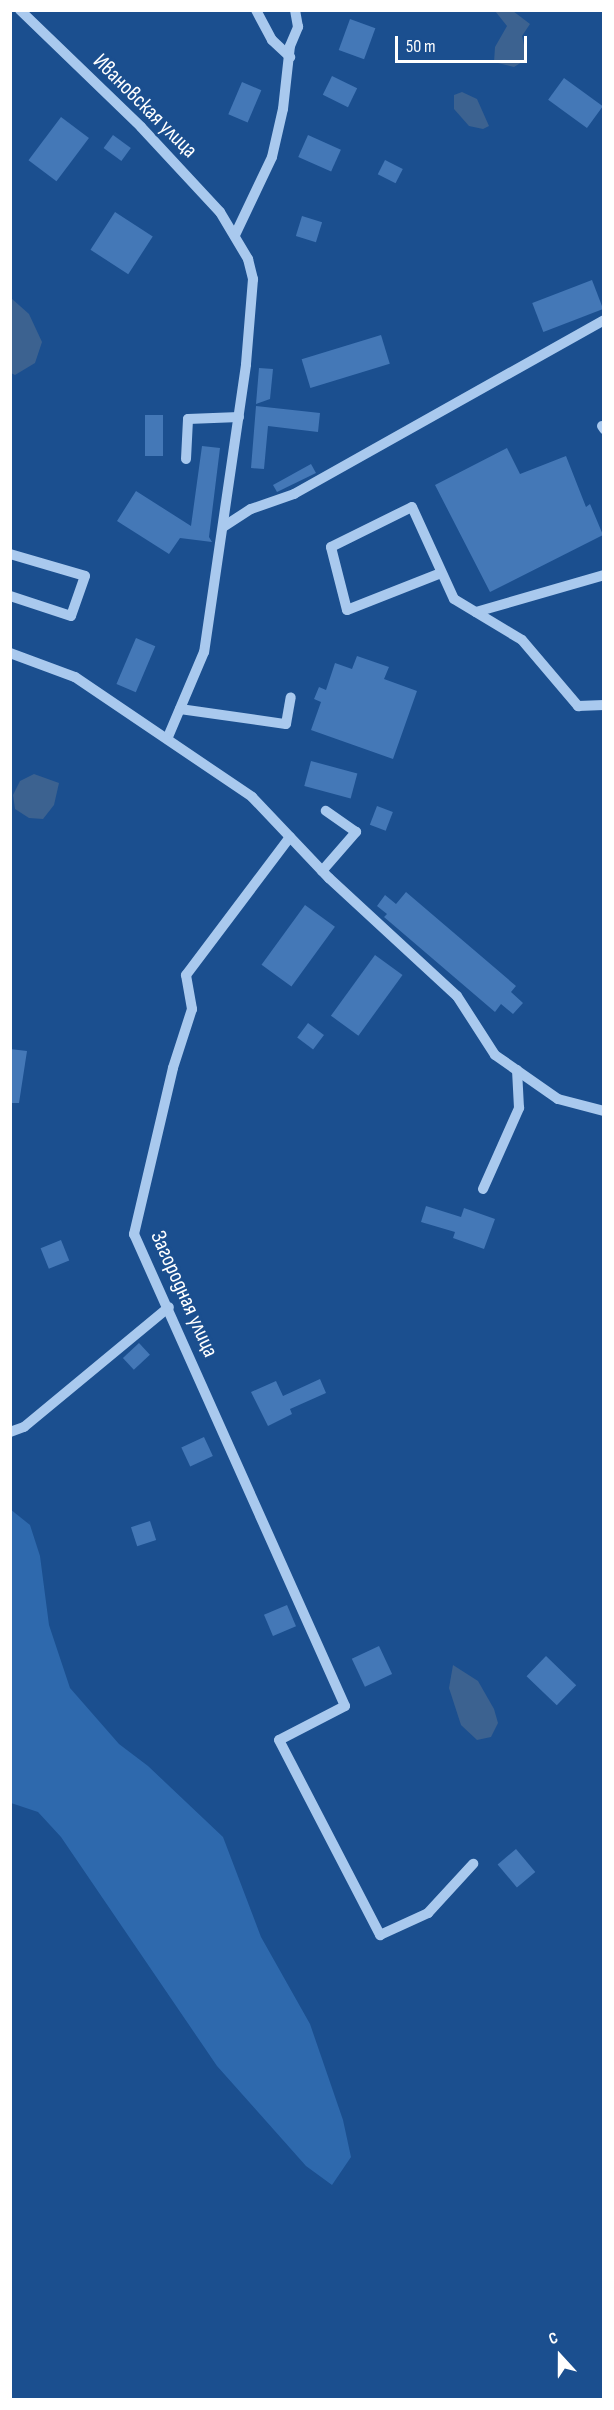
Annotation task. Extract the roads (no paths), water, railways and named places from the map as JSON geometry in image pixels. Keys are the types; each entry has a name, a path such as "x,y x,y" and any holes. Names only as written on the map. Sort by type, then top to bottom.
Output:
{"street":[{"name":"Ивановская улица","path":"20,10 141,126 220,212 248,259 254,301 204,652 168,738"},
{"path":"256,10 272,40 290,57"},
{"path":"235,235 272,157 290,57 298,27 295,10"},
{"path":"223,527 251,509 294,494 603,320"},
{"path":"186,459 188,419 239,417"},
{"path":"441,573 347,610 331,547 412,507 454,598 522,640 578,706 603,705"},
{"path":"10,554 85,576 71,616 10,596"},
{"path":"476,612 603,575"},
{"path":"10,653 75,677 252,797 322,871 457,996 495,1055 558,1099 602,1108"},
{"path":"180,709 286,724 291,697"},
{"path":"322,871 356,832 326,811"},
{"name":"Загородная улица","path":"290,837 186,975 192,1009 173,1068 134,1234 169,1307 345,1706 279,1740 380,1935 428,1913 473,1864"},
{"path":"483,1189 519,1108 517,1070"},
{"path":"10,1432 24,1427 169,1307"}]}
